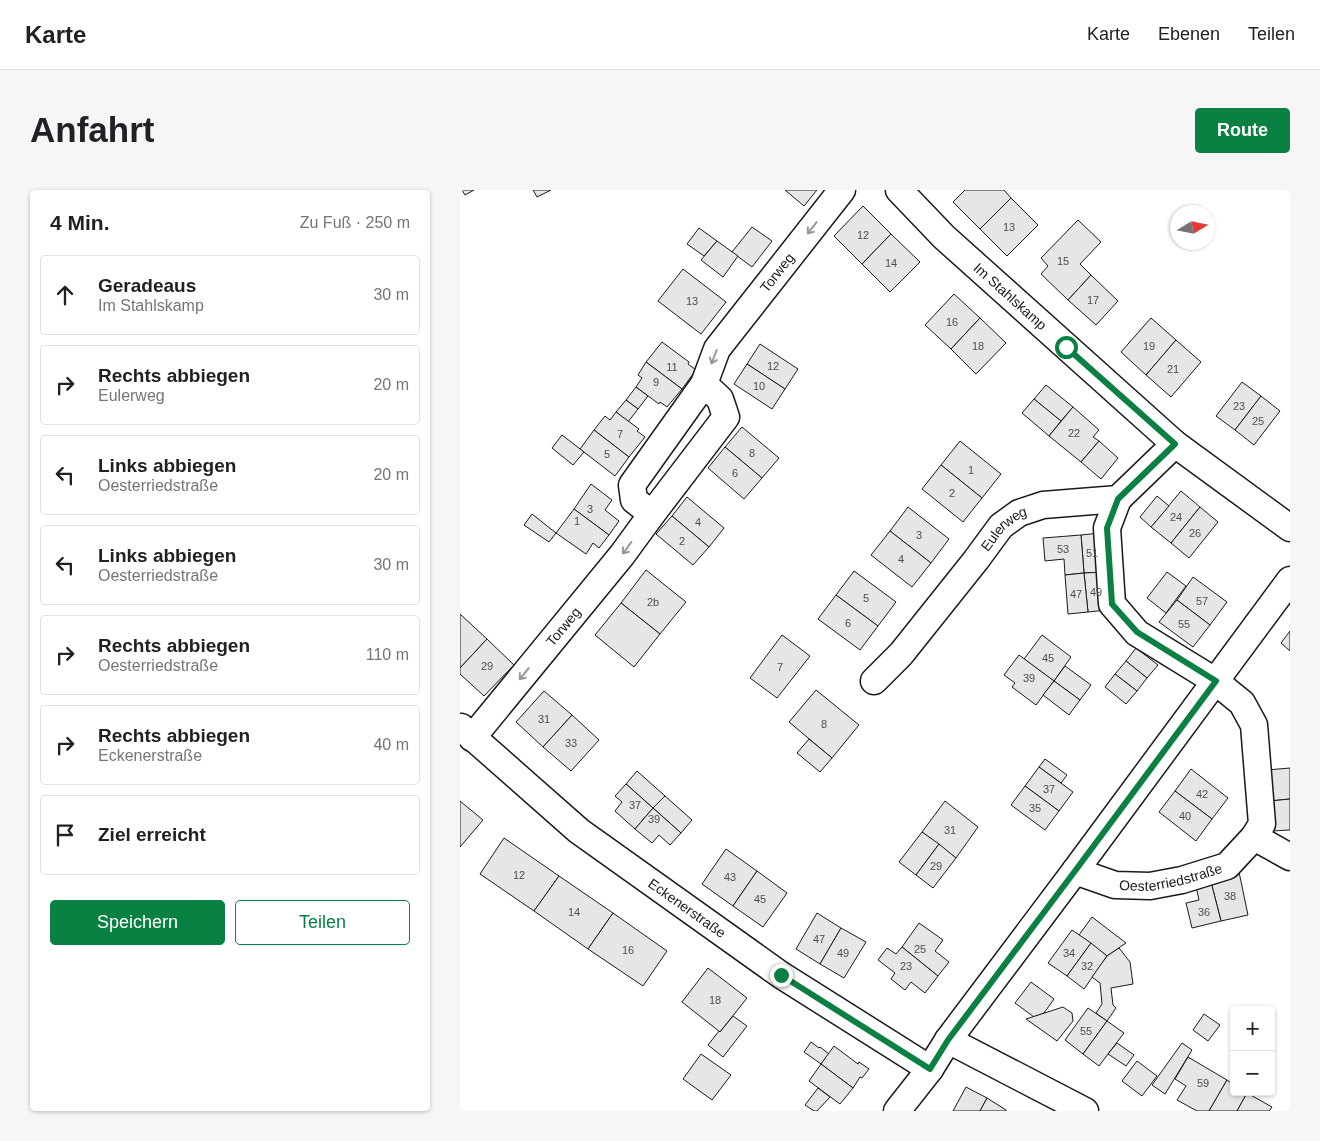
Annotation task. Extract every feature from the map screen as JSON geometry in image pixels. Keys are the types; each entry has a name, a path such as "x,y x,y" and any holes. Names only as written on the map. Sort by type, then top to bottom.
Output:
{"street":[{"name":"Torweg","path":"652,514 634,500 632,485 704,384 717,349 842,190"},
{"name":"Im Stahlskamp","path":"899,190 944,237 1175,444 1290,528"},
{"name":"Torweg","path":"466,732 622,555 726,416 720,399 704,384"},
{"path":"1118,499 1175,444"},
{"name":"Oesterriedstraße","path":"1075,871 1115,885 1150,886 1182,880 1227,866 1254,837 1262,824 1254,725 1242,703 1216,681 1137,632 1112,604 1107,528 1118,499"},
{"name":"Eulerweg","path":"874,681 901,654 1001,526 1019,513 1043,505 1118,499"},
{"path":"897,1111 930,1069 948,1040 1290,580"},
{"name":"Eckenerstraße","path":"466,732 579,831 781,975 930,1069"},
{"path":"1254,837 1290,856"},
{"path":"948,1040 1085,1111"}],"building":[{"path":"462,190 474,190 465,195"},
{"path":"533,190 551,190 537,197"},
{"path":"785,190 817,190 804,206"},
{"path":"965,190 1004,190 1011,198 980,229 953,202"},
{"path":"1011,198 1038,225 1007,256 980,229"},
{"path":"863,206 891,234 862,264 834,236"},
{"path":"1078,220 1101,242 1080,264 1091,275 1068,300 1041,274 1048,266 1041,258"},
{"path":"752,227 772,241 752,267 732,252"},
{"path":"699,228 717,241 704,256 687,244"},
{"path":"891,234 920,262 890,292 862,264"},
{"path":"717,241 738,256 723,277 701,260"},
{"path":"683,269 726,302 701,334 658,301"},
{"path":"1091,275 1118,301 1096,325 1068,300"},
{"path":"954,294 980,318 951,349 925,325"},
{"path":"980,318 1006,343 976,374 951,349"},
{"path":"1151,318 1176,340 1146,375 1121,352"},
{"path":"1176,340 1201,362 1171,397 1146,375"},
{"path":"662,342 689,362 688,364 696,370 682,389 646,362"},
{"path":"760,344 798,369 785,389 747,364"},
{"path":"646,362 682,389 667,407 660,402 659,404 636,387 642,378 638,375"},
{"path":"747,364 785,389 772,409 734,384"},
{"path":"1242,382 1261,396 1235,430 1216,416"},
{"path":"1046,385 1073,407 1061,421 1034,399"},
{"path":"636,387 648,396 638,409 626,400"},
{"path":"1261,396 1280,411 1254,445 1235,430"},
{"path":"1034,399 1061,421 1049,436 1022,413"},
{"path":"626,400 638,409 628,422 616,412"},
{"path":"1073,407 1099,430 1093,437 1099,441 1081,462 1049,436"},
{"path":"616,412 639,429 637,431 645,437 629,457 594,430 605,416 610,420"},
{"path":"742,427 779,458 762,478 725,447"},
{"path":"594,430 629,457 615,476 580,449"},
{"path":"562,435 584,452 573,465 552,448"},
{"path":"960,441 1001,474 982,498 941,465"},
{"path":"1099,441 1118,458 1101,479 1081,462"},
{"path":"725,447 762,478 744,499 708,468"},
{"path":"941,465 982,498 963,522 922,489"},
{"path":"591,484 612,500 605,510 619,521 609,535 574,509"},
{"path":"1181,491 1200,507 1171,543 1151,527"},
{"path":"1157,496 1169,506 1151,527 1140,517"},
{"path":"687,497 724,528 709,547 672,516"},
{"path":"908,507 949,539 931,563 890,531"},
{"path":"1200,507 1218,522 1189,558 1171,543"},
{"path":"574,509 609,535 599,548 593,543 586,554 556,533"},
{"path":"532,514 556,533 549,542 524,525"},
{"path":"672,516 709,547 693,565 656,534"},
{"path":"890,531 931,563 912,587 871,555"},
{"path":"1100,533 1104,572 1084,573 1081,535"},
{"path":"1081,535 1084,573 1065,575 1064,559 1045,561 1043,538"},
{"path":"646,570 686,602 660,634 621,603"},
{"path":"854,571 896,602 878,626 836,595"},
{"path":"1104,572 1107,610 1088,612 1084,573"},
{"path":"1167,572 1186,586 1166,613 1147,598"},
{"path":"1084,573 1088,612 1068,614 1065,575"},
{"path":"1193,577 1227,602 1210,625 1177,600"},
{"path":"836,595 878,626 860,650 818,619"},
{"path":"1177,600 1210,625 1193,647 1159,622"},
{"path":"621,603 660,634 634,667 595,635"},
{"path":"460,614 487,639 460,668"},
{"path":"1290,631 1290,651 1281,643"},
{"path":"782,635 810,656 777,698 750,678"},
{"path":"1042,635 1071,657 1054,681 1024,659"},
{"path":"487,639 514,665 484,696 460,674 460,668"},
{"path":"1136,648 1158,665 1147,678 1126,661"},
{"path":"1019,655 1054,681 1036,705 1012,687 1015,683 1004,675"},
{"path":"1126,661 1147,678 1137,691 1115,674"},
{"path":"1065,666 1091,685 1080,700 1054,681"},
{"path":"1115,674 1137,691 1126,704 1105,687"},
{"path":"1054,681 1080,700 1069,715 1043,695"},
{"path":"816,690 859,725 832,758 789,722"},
{"path":"544,691 572,715 543,747 516,722"},
{"path":"572,715 599,740 571,771 543,747"},
{"path":"809,739 832,758 820,772 797,753"},
{"path":"1045,759 1067,775 1061,783 1039,767"},
{"path":"1039,767 1073,792 1059,811 1025,786"},
{"path":"1290,768 1290,799 1270,801 1267,770"},
{"path":"1191,769 1228,798 1212,819 1175,791"},
{"path":"637,771 665,796 653,808 626,784"},
{"path":"626,784 653,808 635,829 615,811 622,802 615,796"},
{"path":"1025,786 1059,811 1045,830 1011,805"},
{"path":"1175,791 1212,819 1196,841 1159,812"},
{"path":"665,796 692,820 681,833 653,808"},
{"path":"1290,799 1290,830 1272,831 1270,801"},
{"path":"460,801 483,820 460,847"},
{"path":"945,801 978,827 956,858 922,832"},
{"path":"653,808 681,833 670,845 659,835 652,843 635,829"},
{"path":"922,832 939,844 916,875 899,862"},
{"path":"504,838 559,876 534,911 480,874"},
{"path":"939,844 956,858 933,888 916,875"},
{"path":"726,849 757,871 733,906 702,884"},
{"path":"757,871 787,893 763,927 733,906"},
{"path":"1239,872 1248,915 1221,921 1210,878"},
{"path":"559,876 613,913 588,949 534,911"},
{"path":"1210,878 1221,921 1192,928 1186,903 1199,900 1195,882"},
{"path":"613,913 667,951 643,986 588,949"},
{"path":"817,913 841,928 820,964 796,949"},
{"path":"1092,917 1126,943 1107,956 1079,935"},
{"path":"919,923 943,940 935,951 949,962 938,976 902,947"},
{"path":"841,928 866,942 844,978 820,964"},
{"path":"1072,930 1091,943 1067,976 1048,963"},
{"path":"1091,943 1107,956 1084,989 1067,976"},
{"path":"902,947 938,976 925,993 911,982 905,990 891,979 895,973 878,960 887,948 896,954"},
{"path":"1119,948 1130,962 1133,984 1111,988 1113,1005 1116,1008 1107,1021 1096,1013 1102,1004 1100,983 1092,977 1107,956"},
{"path":"708,968 747,998 720,1032 682,1002"},
{"path":"1031,982 1054,999 1044,1013 1034,1017 1015,1003"},
{"path":"1063,1007 1072,1013 1073,1021 1057,1041 1026,1019"},
{"path":"1088,1008 1107,1021 1083,1054 1065,1040"},
{"path":"1204,1014 1220,1025 1208,1041 1193,1030"},
{"path":"733,1016 747,1026 723,1057 708,1045"},
{"path":"1107,1021 1124,1033 1099,1066 1083,1054"},
{"path":"811,1042 829,1054 821,1064 804,1052"},
{"path":"1117,1043 1134,1055 1126,1066 1108,1054"},
{"path":"1182,1043 1192,1050 1165,1094 1152,1085"},
{"path":"834,1046 858,1064 859,1062 869,1069 862,1078 860,1077 853,1088 821,1064"},
{"path":"701,1054 731,1075 712,1100 683,1079"},
{"path":"1188,1057 1227,1080 1209,1111 1197,1111 1177,1100 1186,1086 1175,1079"},
{"path":"1137,1061 1157,1076 1142,1096 1122,1081"},
{"path":"821,1064 853,1088 840,1104 809,1081"},
{"path":"1227,1080 1230,1082 1230,1096 1245,1096 1237,1111 1209,1111"},
{"path":"966,1087 987,1098 980,1111 953,1111"},
{"path":"818,1088 830,1097 817,1111 814,1111 805,1105"},
{"path":"1245,1096 1252,1096 1272,1107 1269,1111 1237,1111"},
{"path":"987,1098 1006,1110 1006,1111 980,1111"}],"route":[{"path":"781,975 930,1069 948,1040 1216,681 1137,632 1112,604 1107,528 1118,499 1175,444 1066,347"}]}
